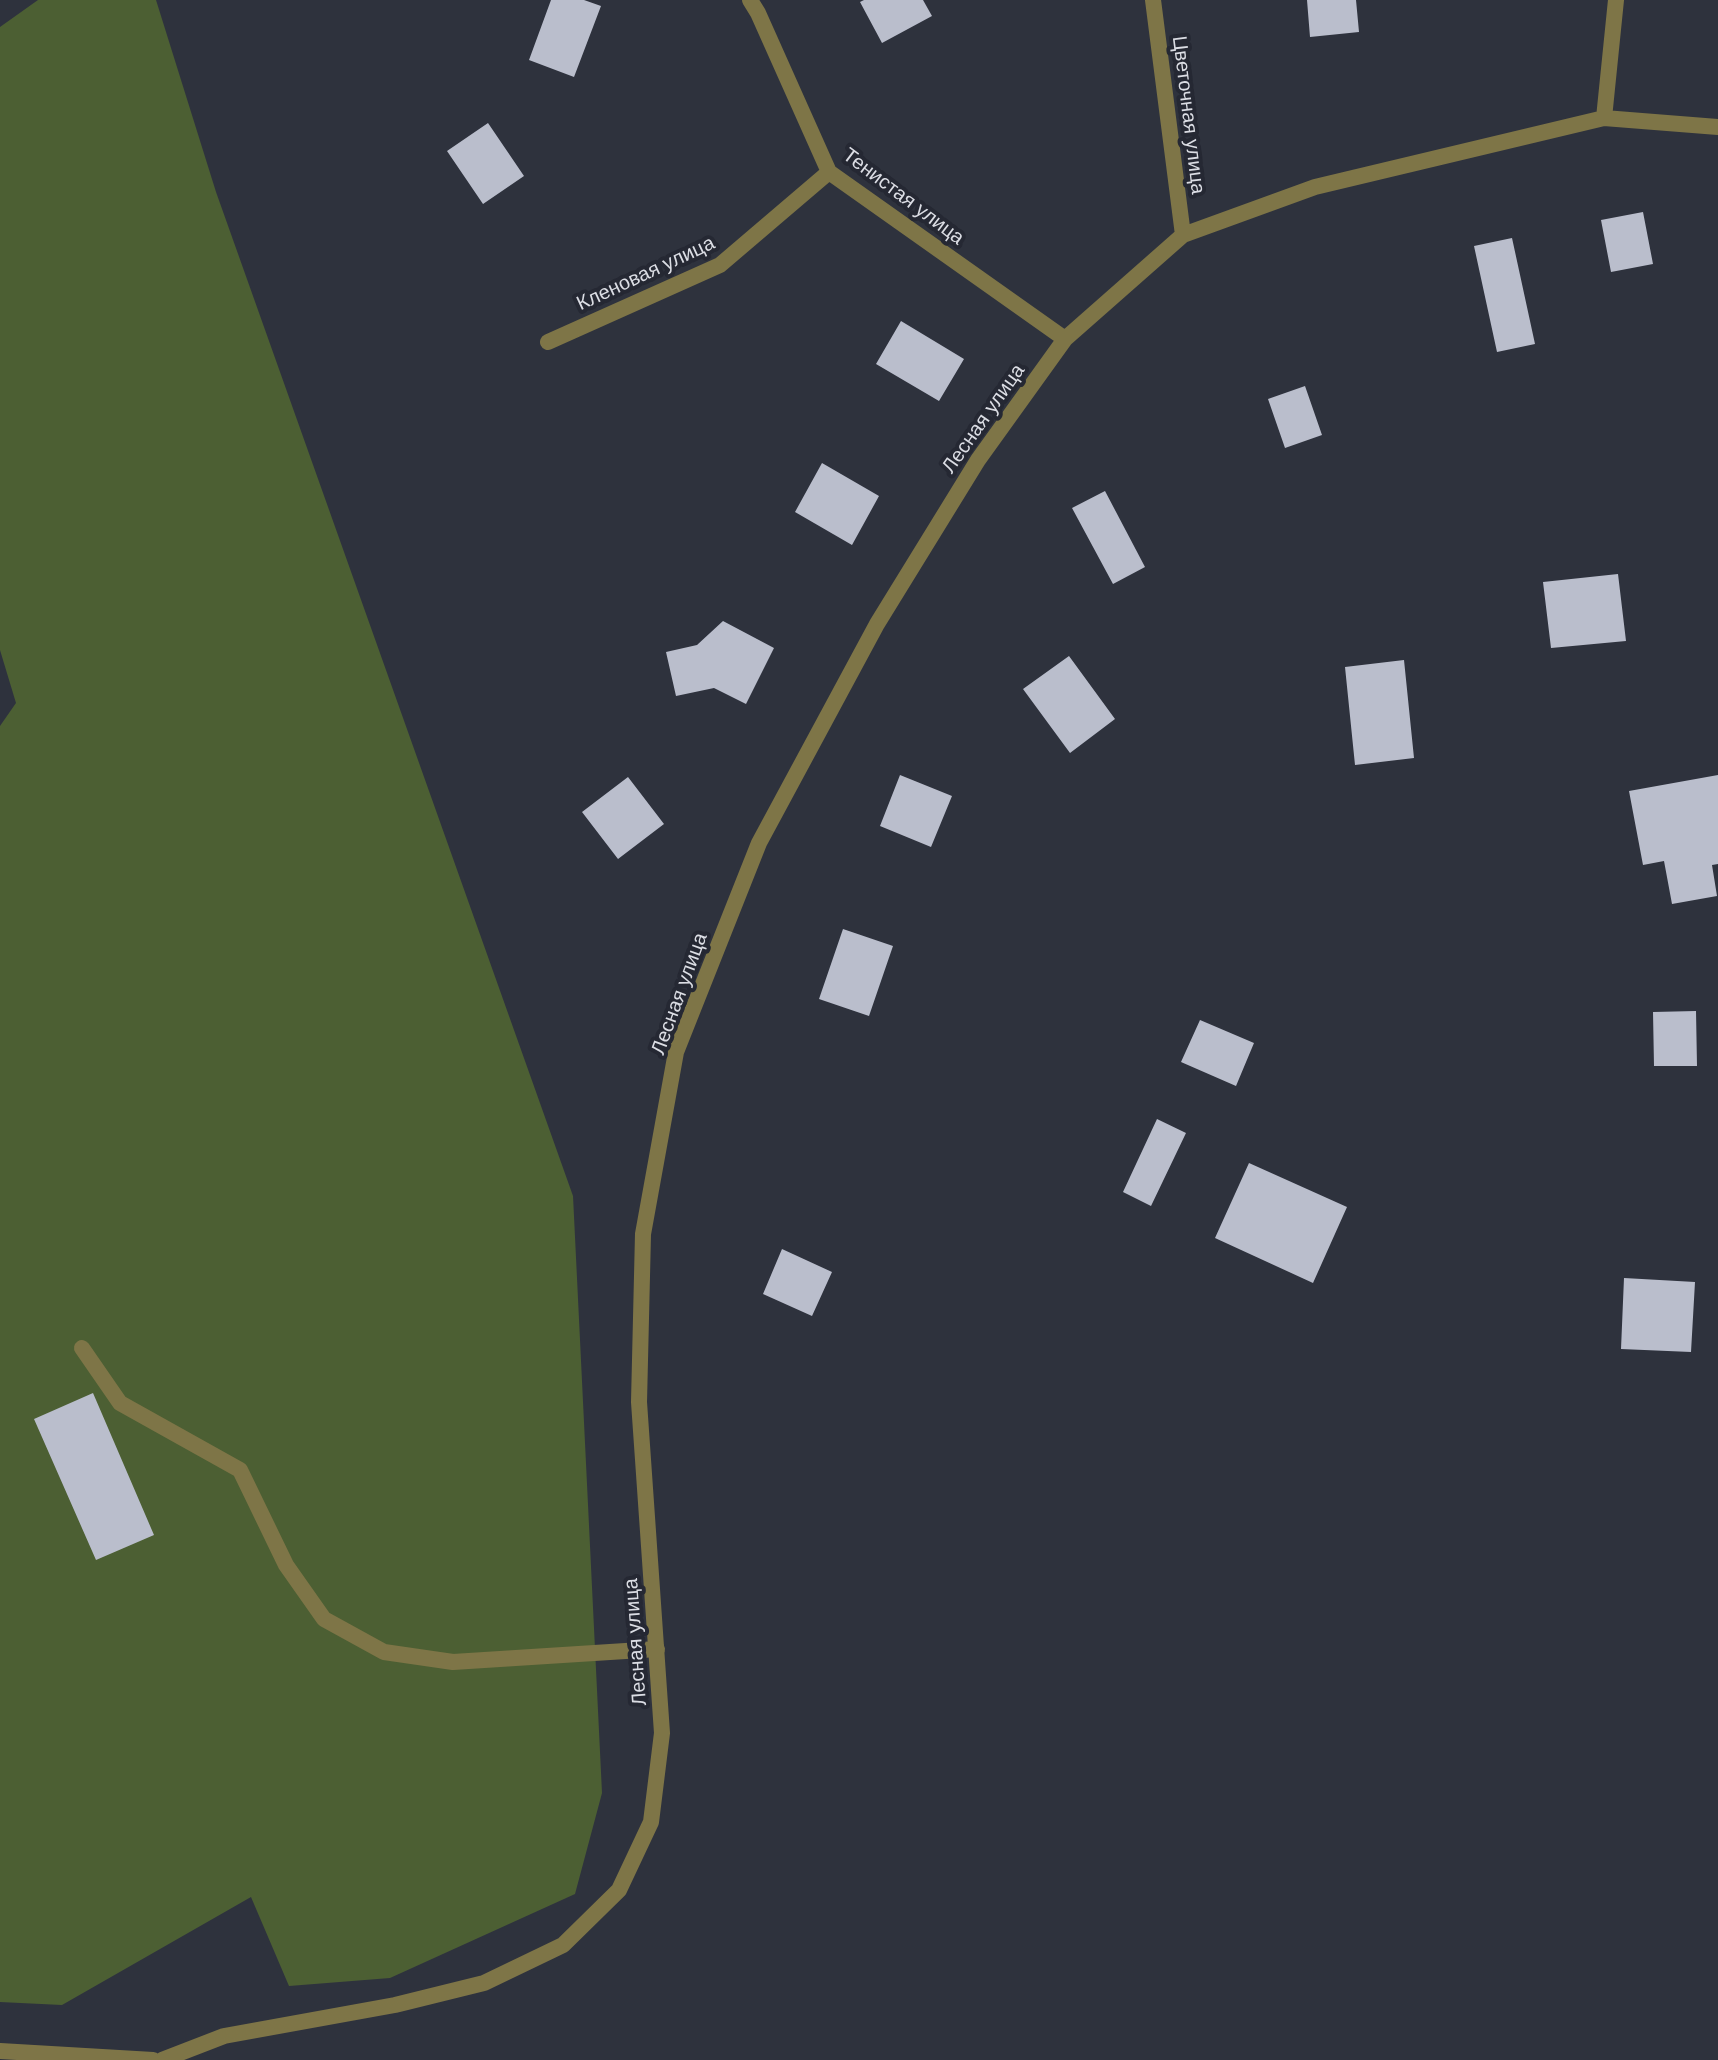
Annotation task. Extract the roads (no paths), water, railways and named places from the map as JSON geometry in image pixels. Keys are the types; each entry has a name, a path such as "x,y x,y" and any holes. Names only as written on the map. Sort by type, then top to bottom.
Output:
{"street":[{"name":"Тенистая улица","path":"750,0 829,172 1065,339"},
{"name":"Цветочная улица","path":"1153,0 1183,235"},
{"path":"1604,118 1616,0"},
{"name":"Лесная улица","path":"162,2060 224,2036 395,2005 484,1983 563,1945 619,1890 651,1822 662,1733 639,1402 643,1234 676,1052 759,843 877,624 978,460 1065,339 1183,235 1315,187 1604,118 1718,127"},
{"name":"Кленовая улица","path":"548,342 720,265 829,172"},
{"path":"82,1348 120,1403 240,1470 286,1565 324,1619 384,1652 453,1662 657,1649"},
{"path":"0,2051 153,2060"}]}
